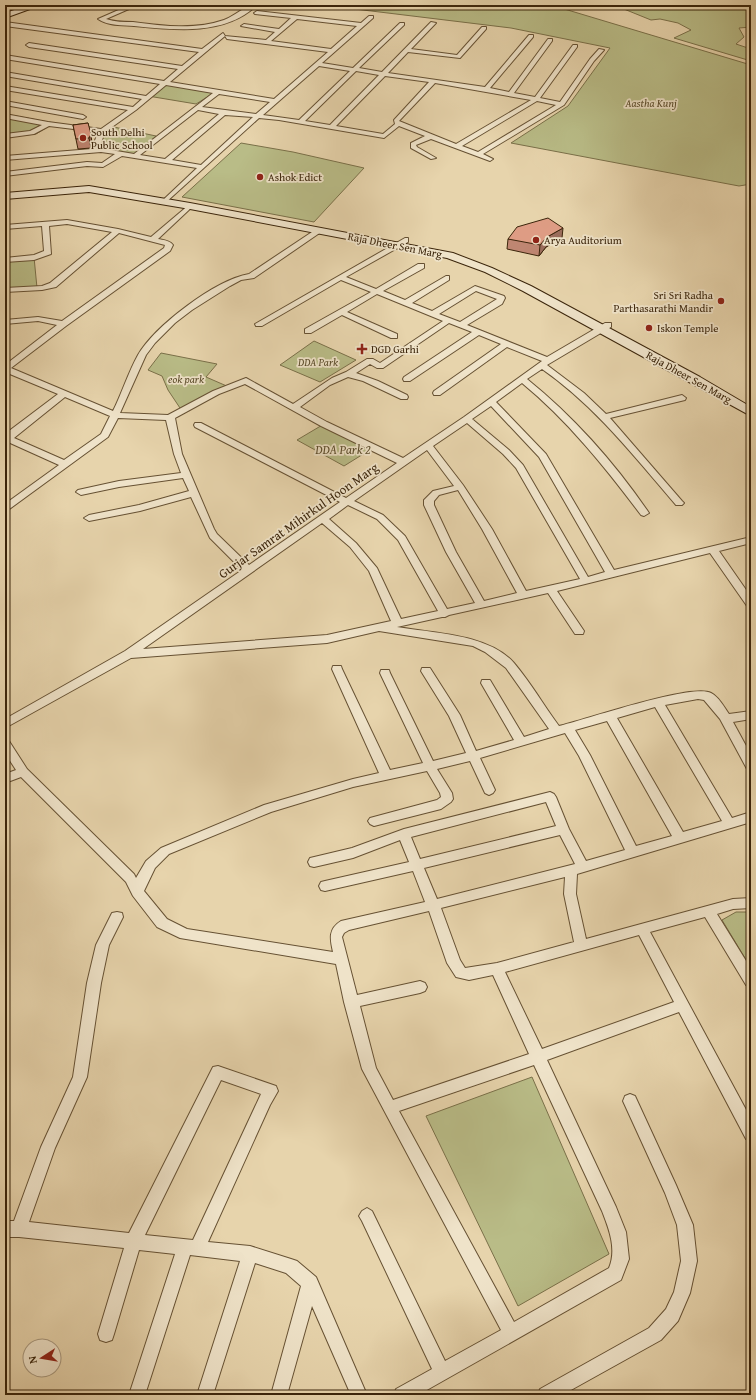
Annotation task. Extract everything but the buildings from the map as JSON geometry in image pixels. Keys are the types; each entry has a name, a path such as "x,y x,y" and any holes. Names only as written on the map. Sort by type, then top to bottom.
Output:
{"street":[{"path":"5,10 21,5"},
{"path":"5,16 37,5"},
{"path":"134,5 101,19 148,26 191,28 213,24 233,18 247,11 254,5"},
{"path":"190,5 202,7 206,5"},
{"path":"5,23 12,18 15,12"},
{"path":"257,13 362,25"},
{"path":"267,42 296,17"},
{"path":"167,199 258,116 371,17"},
{"path":"5,23 132,37 202,51"},
{"path":"332,127 433,23"},
{"path":"300,122 402,24"},
{"path":"132,37 148,26"},
{"path":"244,26 281,31"},
{"path":"407,50 458,57 484,28"},
{"path":"95,150 102,131 134,109 202,51 225,36 333,51"},
{"path":"486,89 530,36"},
{"path":"510,94 550,40"},
{"path":"29,45 183,68"},
{"path":"457,146 536,99 575,46"},
{"path":"479,154 562,104 592,60 601,50"},
{"path":"5,57 276,101"},
{"path":"318,64 486,89 562,104"},
{"path":"5,74 147,98"},
{"path":"398,124 396,122 397,120 434,81"},
{"path":"5,88 134,109"},
{"path":"136,155 219,91"},
{"path":"5,103 83,117"},
{"path":"94,108 100,104"},
{"path":"196,108 224,113 300,122 384,136 398,124"},
{"path":"74,124 89,112"},
{"path":"168,160 224,113"},
{"path":"5,116 48,124 102,131"},
{"path":"5,136 32,133 48,124"},
{"path":"398,124 490,159"},
{"path":"431,136 413,144 414,148 433,158"},
{"path":"5,158 95,150 168,160 202,167"},
{"path":"5,174 87,164 103,166 122,153"},
{"name":"Raja Dheer Sen Marg","path":"5,190 99,184 167,199 401,242 449,255 476,264 536,292 751,402"},
{"name":"Raja Dheer Sen Marg","path":"5,196 89,190 167,199 190,206 318,230 401,242"},
{"path":"153,239 190,206"},
{"path":"5,227 67,222 153,239 167,243 169,247 63,324 5,369 116,416 170,417 204,398 236,383 246,381 402,462"},
{"path":"5,260 46,254 48,252 45,223"},
{"path":"5,508 105,435 116,416 132,374 142,355 155,338 172,321 189,308 227,284 251,276 318,230"},
{"path":"5,290 42,288 52,285 118,231"},
{"path":"259,324 401,242"},
{"path":"308,331 421,266"},
{"path":"340,277 507,343 545,362 605,417 679,503"},
{"path":"406,303 446,278"},
{"path":"433,314 475,288 500,298 499,302 462,325"},
{"path":"342,312 394,336"},
{"path":"5,322 38,319 63,324"},
{"path":"294,407 336,379 370,361 380,366 449,320"},
{"name":"Raja Dheer Sen Marg","path":"604,327 751,412"},
{"name":"Gurjar Samrat Mihirkul Hoon Marg","path":"5,723 129,654 402,462 467,419 545,362 604,327"},
{"path":"407,379 478,332"},
{"path":"438,393 507,343"},
{"path":"348,374 361,377 404,397"},
{"path":"522,379 541,394 576,427 608,464 644,513"},
{"path":"64,394 6,438 65,464"},
{"path":"605,417 682,398"},
{"path":"491,401 543,456 612,574"},
{"path":"170,417 178,454 193,493 213,536 249,571"},
{"path":"467,419 506,452 520,467 586,580"},
{"path":"198,425 346,502 380,516 402,538 445,614"},
{"path":"428,445 460,487 487,530 522,595"},
{"path":"80,492 119,484 186,475"},
{"path":"460,487 436,493 429,500 429,505 451,552 481,604"},
{"path":"89,518 140,508 193,493"},
{"path":"322,518 353,545 373,570 397,622"},
{"path":"129,654 327,639 397,622 445,614 481,604 551,589 751,540"},
{"path":"712,550 751,604"},
{"path":"551,589 580,631"},
{"path":"376,627 475,642 489,649 510,665 556,731"},
{"path":"337,669 386,775"},
{"path":"426,671 454,715 474,756 488,790"},
{"path":"374,821 441,804 447,799 446,793 430,766 385,673"},
{"path":"486,684 521,742"},
{"path":"137,892 148,865 154,858 165,851 268,808 352,783 474,756 556,731 658,703 699,695 707,696 714,702 725,719 751,766"},
{"path":"658,703 729,823"},
{"path":"725,719 751,715"},
{"path":"610,716 680,838"},
{"path":"568,728 584,755 633,853"},
{"path":"5,744 23,772 130,878 137,892 162,923 185,934 341,959"},
{"path":"5,779 23,772"},
{"path":"314,862 353,853 404,834 550,796 577,869 570,894 581,945"},
{"path":"511,1333 369,1069 351,1002 336,937 339,929 346,924 433,905 577,869 751,817"},
{"path":"325,886 416,866 563,829"},
{"path":"404,834 433,905 454,963 461,972 469,974 497,968 733,904 751,903"},
{"path":"708,911 751,981"},
{"path":"117,916 103,945 94,983 80,1077 12,1229 134,1240 250,1254 291,1267 310,1283 359,1395"},
{"path":"642,929 751,1134"},
{"path":"402,1395 615,1274 621,1259 618,1232 608,1207 497,968"},
{"path":"351,1002 420,987"},
{"path":"390,1108 682,1005"},
{"path":"106,1334 134,1240 218,1072 271,1091 265,1100 191,1248 179,1268 137,1395"},
{"path":"546,1395 655,1334 672,1315 682,1293 689,1261 685,1226 671,1190 630,1101"},
{"path":"367,1216 442,1372"},
{"path":"205,1395 250,1254"},
{"path":"279,1395 310,1283"}],"green space":[{"name":"Aastha Kunj","path":"322,5 551,5 751,65 751,184 739,186 511,143 568,106 610,48 511,28"},
{"path":"614,5 751,5 751,27 739,28 744,37 736,44 751,49 751,61 674,38 691,30 678,23 660,19 651,20"},
{"path":"166,82 217,91 196,104 148,96"},
{"path":"5,114 54,123 36,134 5,137"},
{"path":"109,126 156,136 136,155 98,150 102,131"},
{"path":"241,143 293,152 364,168 314,222 182,197"},
{"path":"34,257 37,288 5,291 5,260"},
{"name":"DDA Park","path":"314,341 356,360 320,382 280,365"},
{"name":"eok park","path":"161,353 217,364 206,377 229,387 182,411 168,390 162,376 148,370"},
{"name":"DDA Park 2","path":"324,424 373,448 344,466 297,440"},
{"path":"736,912 751,912 751,968 722,920"},
{"path":"532,1077 609,1254 518,1306 426,1116"}],"place":[{"name":"South Delhi Public School","path":"83,138"},
{"name":"Ashok Edict","path":"260,177"},
{"name":"Arya Auditorium","path":"536,240"},
{"name":"Sri Sri Radha Parthasarathi Mandir","path":"721,301"},
{"name":"Iskon Temple","path":"649,328"},
{"name":"DGD Garhi","path":"362,349"}]}
